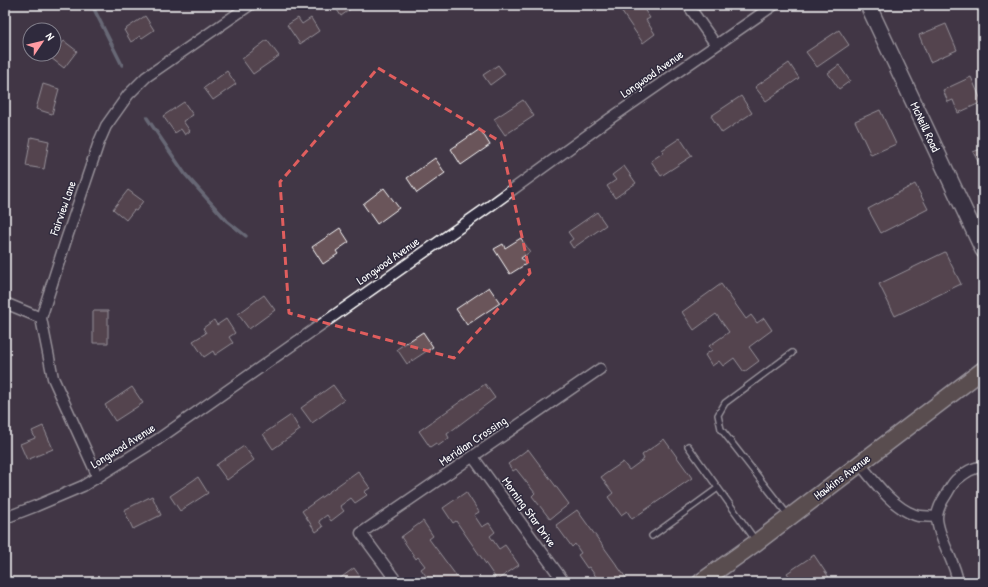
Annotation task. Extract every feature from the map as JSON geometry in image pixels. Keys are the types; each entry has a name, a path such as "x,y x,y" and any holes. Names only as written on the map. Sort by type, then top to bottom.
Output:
{"main road":[{"name":"Hawkins Avenue","path":"701,582 757,542 983,370"}],"street":[{"name":"Fairview Lane","path":"98,477 53,378 41,318 66,240 99,142 106,126 128,95 146,77 250,5"},
{"path":"688,5 716,45"},
{"name":"Longwood Avenue","path":"5,518 83,486 157,440 490,206 611,118 774,5"},
{"name":"McNeill Road","path":"868,5 983,250"},
{"path":"5,303 41,318"},
{"name":"Meridian Crossing","path":"397,582 361,533 600,369"},
{"name":"Morning Star Drive","path":"473,457 564,582"},
{"path":"860,464 881,490 901,508 915,515 937,517"},
{"path":"958,582 956,572 940,531 937,517 943,500 953,483 966,472 976,467 983,467"}],"lane":[{"path":"790,517 721,429 718,415 725,403 792,353"},
{"path":"688,446 757,542"},
{"path":"652,536 718,488"}],"highlighted area":[{"path":"378,68 501,142 530,273 454,358 289,313 280,182"}],"building":[{"path":"334,5 356,5 341,16"},
{"path":"617,5 637,5 638,7 641,5 650,18 646,20 655,34 643,43"},
{"path":"145,16 154,30 142,38 140,36 131,42 124,30"},
{"path":"298,18 302,24 311,18 319,31 300,44 287,25"},
{"path":"946,24 957,50 930,62 919,35"},
{"path":"839,30 849,45 817,67 806,52"},
{"path":"267,40 279,56 253,74 242,59"},
{"path":"64,41 77,51 64,68 56,62 62,62 62,44"},
{"path":"789,63 799,78 766,101 755,87"},
{"path":"498,65 505,74 490,85 483,75"},
{"path":"839,65 850,81 839,89 828,73"},
{"path":"227,71 236,84 213,100 204,88"},
{"path":"971,77 982,102 958,113 953,100 948,102 943,90"},
{"path":"43,84 59,89 52,114 36,109"},
{"path":"741,96 752,113 722,133 711,116"},
{"path":"523,100 534,116 505,135 494,119"},
{"path":"184,102 193,115 183,121 190,131 185,135 181,129 175,133 163,116"},
{"path":"880,110 896,144 871,155 855,121"},
{"path":"480,129 490,145 461,165 451,149"},
{"path":"31,137 49,141 44,169 26,166"},
{"path":"680,138 692,156 661,176 651,161 664,152 662,150"},
{"path":"983,148 983,171 973,152"},
{"path":"435,158 445,173 417,193 407,178"},
{"path":"624,166 636,183 615,198 607,186 616,180 612,175"},
{"path":"915,184 928,209 881,233 868,209"},
{"path":"384,188 399,208 377,224 363,204"},
{"path":"128,190 143,201 136,211 134,210 126,220 113,209"},
{"path":"597,212 606,225 573,248 569,242 573,239 568,232"},
{"path":"340,228 349,242 336,251 338,254 323,264 312,247"},
{"path":"521,238 530,252 521,258 526,264 510,274 494,249 503,244 505,248"},
{"path":"945,252 961,284 895,316 879,284"},
{"path":"721,284 746,319 751,315 757,323 764,318 772,330 749,347 759,361 744,372 734,358 723,366 719,361 712,366 705,355 712,350 709,346 729,332 716,314 694,330 682,312"},
{"path":"489,287 500,303 467,325 456,309"},
{"path":"264,295 275,310 249,329 238,314"},
{"path":"93,311 108,311 108,343 93,343"},
{"path":"226,319 235,333 229,337 233,343 215,355 213,351 204,357 193,341 206,333 203,328 214,320 217,325"},
{"path":"423,332 433,347 407,364 397,349"},
{"path":"485,384 495,398 447,434 449,438 438,446 436,443 430,447 419,431"},
{"path":"333,385 344,400 312,423 301,408"},
{"path":"132,387 143,403 115,421 105,405"},
{"path":"291,415 300,430 273,449 263,434"},
{"path":"43,426 53,449 27,460 20,444 35,438 32,431"},
{"path":"664,439 692,478 632,519 627,511 621,515 608,497 613,493 601,477 623,462 629,470 644,459 642,455"},
{"path":"244,446 254,460 227,480 216,465"},
{"path":"528,449 569,504 550,519 532,496 535,493 516,469 513,471 508,464"},
{"path":"358,471 370,488 364,492 367,495 355,503 351,498 340,506 344,511 331,521 327,515 319,521 323,527 316,532 302,511"},
{"path":"198,477 208,493 180,511 170,496"},
{"path":"466,492 479,512 474,515 482,527 489,523 495,532 490,536 499,549 505,545 519,565 497,580 456,521 453,523 443,508"},
{"path":"152,496 161,515 133,529 124,510"},
{"path":"577,510 629,582 600,582 589,567 587,568 578,555 581,553 575,544 572,547 556,525"},
{"path":"423,521 433,536 429,539 461,582 437,582 433,576 429,580 421,569 425,566 418,557 416,559 401,537"},
{"path":"814,555 832,582 793,582 787,573"},
{"path":"354,568 364,582 335,582"}],"waterway":[{"path":"94,5 95,11 122,65"},
{"path":"147,118 185,174 227,221 246,236"}]}
